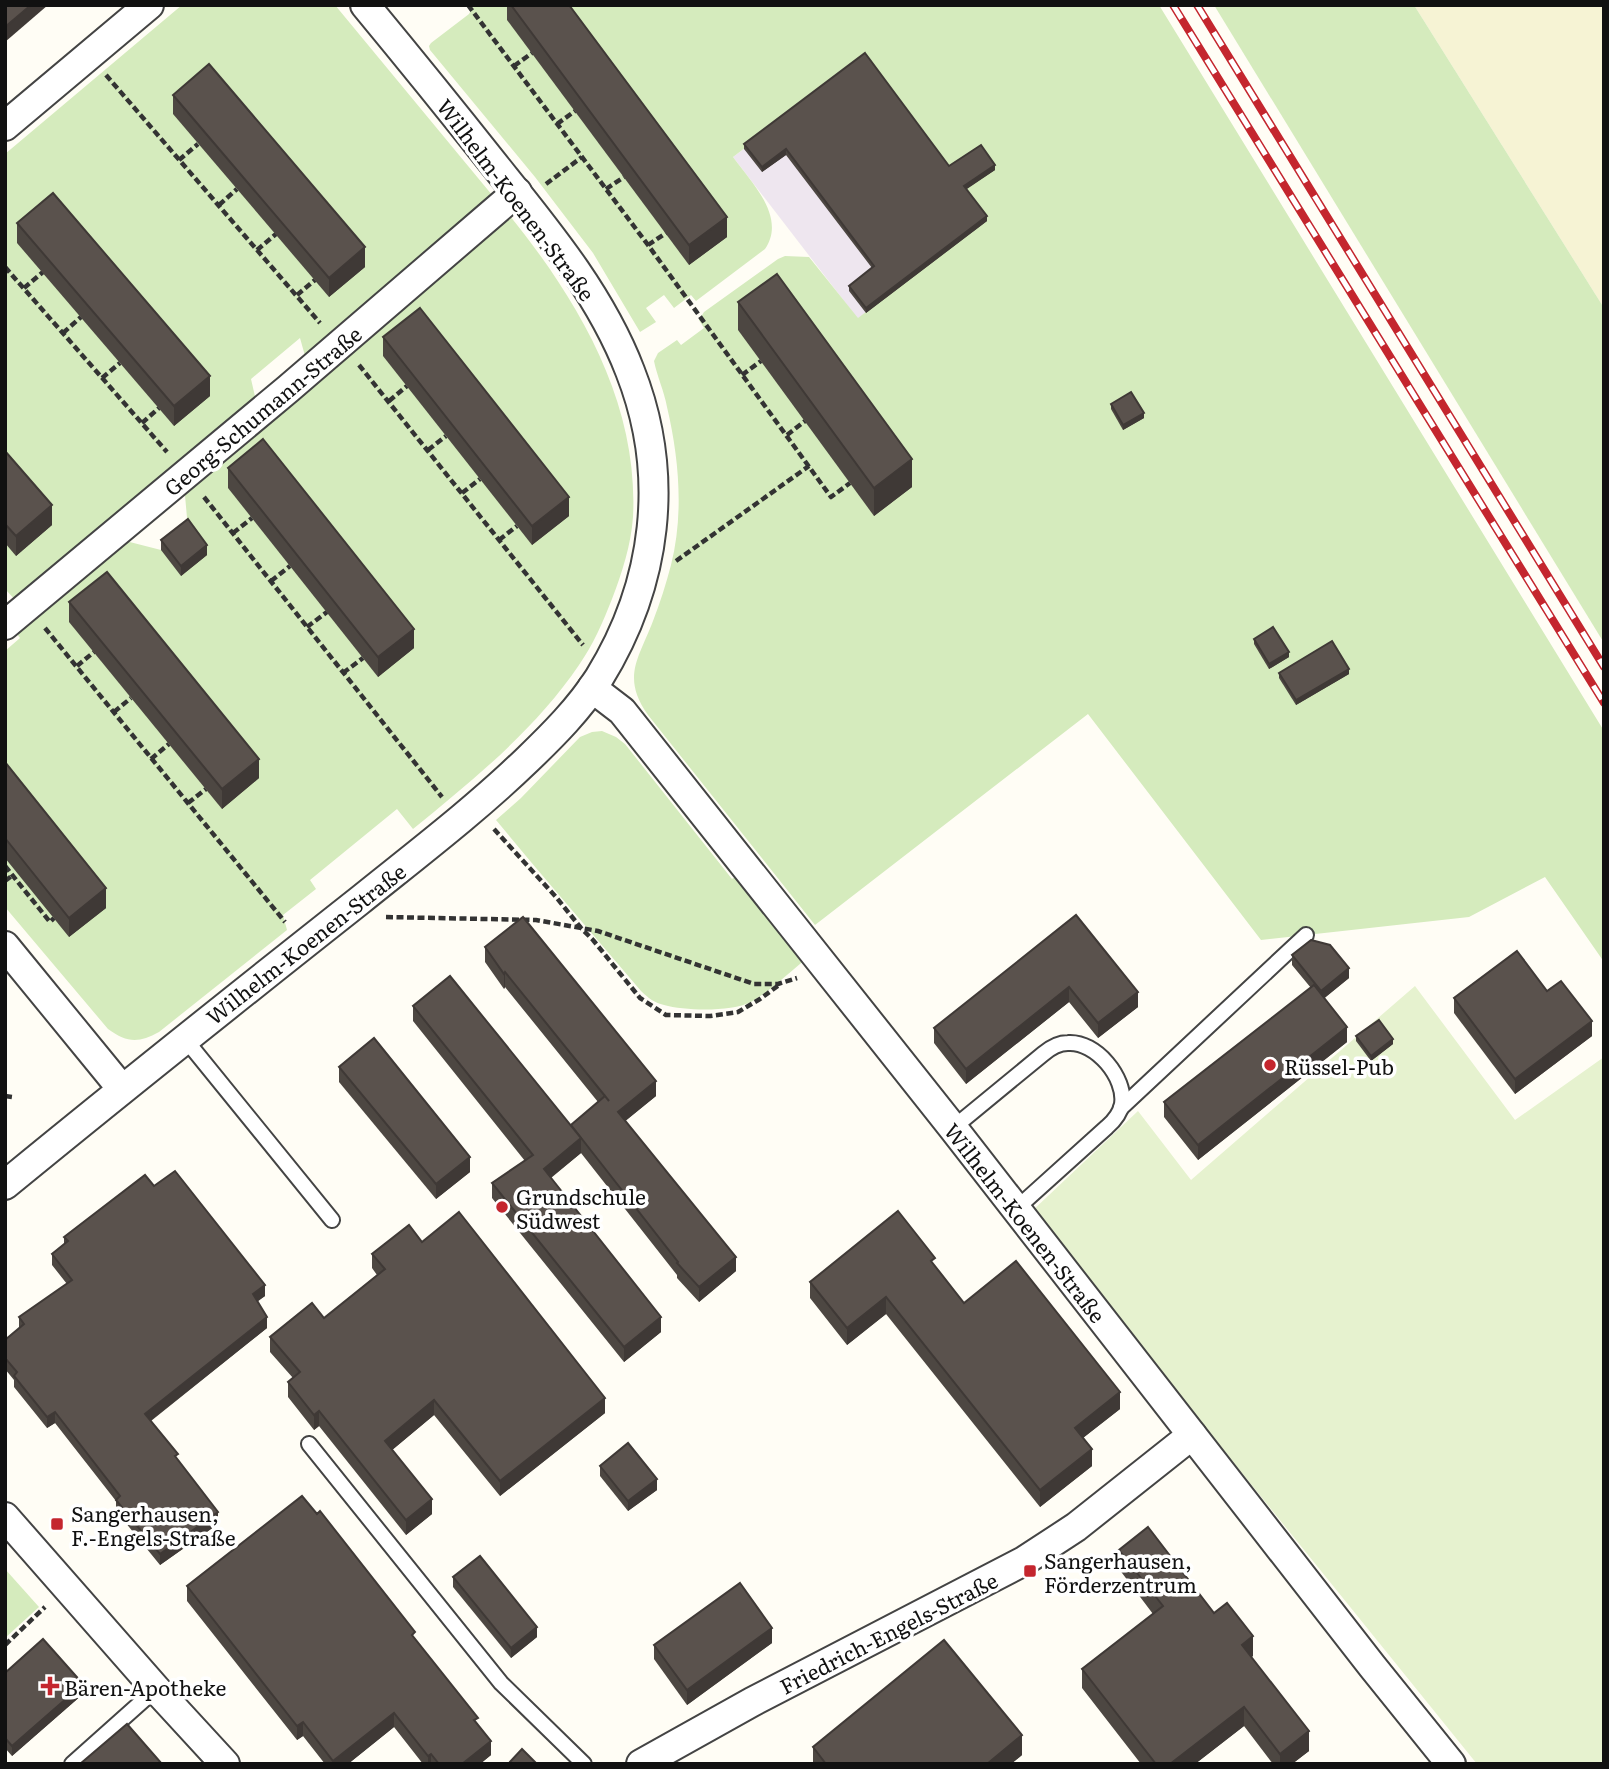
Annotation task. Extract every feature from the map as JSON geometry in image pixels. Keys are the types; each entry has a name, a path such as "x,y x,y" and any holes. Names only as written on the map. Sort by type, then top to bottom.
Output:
{"street":[{"path":"5,125 149,5"},
{"name":"Wilhelm-Koenen-Straße","path":"5,1185 460,820 546,741 569,718 592,688 614,651 640,584 654,518 655,482 649,434 638,392 618,343 587,287 564,253 365,5"},
{"name":"Georg-Schumann-Straße","path":"5,625 520,196"},
{"name":"Wilhelm-Koenen-Straße","path":"592,688 622,712 953,1128 1451,1764"},
{"path":"5,946 122,1089"},
{"name":"Friedrich-Engels-Straße","path":"641,1764 752,1702 1024,1561 1076,1527 1192,1435"},
{"path":"5,1517 225,1764"}],"lane":[{"path":"1121,1108 1306,935"},
{"path":"185,1039 332,1220"},
{"path":"953,1128 1054,1046 1069,1042 1083,1045 1093,1050 1110,1069 1121,1086 1121,1108 1118,1115 1107,1128 1016,1209"},
{"path":"309,1444 501,1683 584,1764"},
{"path":"72,1764 156,1689"}],"path":[{"path":"468,5 648,245 831,497 850,483"},
{"path":"514,66 532,53"},
{"path":"557,124 575,111"},
{"path":"179,160 198,144"},
{"path":"520,196 582,157"},
{"path":"606,189 624,177"},
{"path":"219,205 237,189"},
{"path":"648,245 666,233"},
{"path":"257,250 276,234"},
{"path":"5,267 187,475 460,820"},
{"path":"24,288 43,272"},
{"path":"296,296 315,280"},
{"path":"63,333 81,317"},
{"path":"743,375 761,361"},
{"path":"102,378 120,363"},
{"path":"388,401 407,386"},
{"path":"142,423 159,408"},
{"path":"787,435 805,421"},
{"path":"428,450 446,436"},
{"path":"647,558 674,562 809,466"},
{"path":"462,493 480,479"},
{"path":"233,533 252,519"},
{"path":"499,540 517,526"},
{"path":"271,581 290,566"},
{"path":"27,606 303,945"},
{"path":"307,627 327,612"},
{"path":"76,666 94,652"},
{"path":"343,673 363,658"},
{"path":"114,712 131,698"},
{"path":"152,758 169,744"},
{"path":"188,803 206,789"},
{"path":"488,821 593,940 640,998 666,1015 710,1016 738,1012 760,999 816,956"},
{"path":"5,866 15,874 50,922 54,918"},
{"path":"5,881 15,874"},
{"path":"382,917 520,918 602,932 751,983 778,984 796,978 840,987"},
{"path":"5,1096 12,1097"},
{"path":"5,1645 66,1587"}],"shaded area":[{"path":"1414,5 1604,5 1604,308"},
{"path":"865,58 987,221 858,319 733,157"}],"green space":[{"path":"182,5 335,5 497,201 307,363 300,338 251,379 257,405 20,605 5,589 5,154"},
{"path":"474,5 1159,5 1604,731 1604,962 1545,877 1469,917 1261,940 1088,714 815,925 648,715 635,689 635,668 665,586 678,526 675,446 654,361 658,353 677,340 681,345 704,328 699,320 704,312 785,256 809,257 858,318 986,221 864,58 733,157 757,189 769,212 771,237 765,249 696,301 691,295 674,308 664,295 646,308 656,322 640,332 593,253 535,177 430,50 431,43 469,14"},
{"path":"1214,5 1414,5 1604,308 1604,643"},
{"path":"506,211 557,279 579,315 614,392 626,432 632,474 632,527 623,569 601,625 589,649 562,689 523,733 458,792 413,829 397,809 310,880 316,889 283,915 287,930 159,1032 139,1040 121,1037 108,1029 5,907 5,651 20,638 13,629 118,539 161,550 188,529 184,484 193,476 199,483 221,464 216,457 354,341 360,347 382,328 377,322"},
{"path":"602,731 625,744 732,879 740,873 807,958 751,1002 732,1008 696,1009 664,1005 649,998 496,820 580,737"},
{"path":"1415,986 1515,1120 1604,1057 1604,1764 1477,1764 1031,1212 1138,1111 1191,1180"},
{"path":"5,1569 39,1607 5,1638"}],"building":[{"path":"5,5 31,5 5,27"},
{"path":"511,5 569,5 727,217 689,245"},
{"path":"865,53 949,166 981,145 995,165 964,186 987,216 866,308 849,286 874,266 786,149 762,167 744,144"},
{"path":"209,64 365,247 329,278 173,95"},
{"path":"53,193 210,376 174,406 17,223"},
{"path":"777,274 912,459 874,488 738,302"},
{"path":"420,308 569,497 532,526 383,337"},
{"path":"1131,392 1144,413 1123,425 1111,404"},
{"path":"263,439 414,629 378,657 228,468"},
{"path":"5,451 52,505 16,536 5,524"},
{"path":"188,519 207,545 181,566 161,540"},
{"path":"107,572 259,759 222,789 69,602"},
{"path":"1273,627 1289,652 1269,664 1254,639"},
{"path":"1332,641 1349,669 1296,700 1279,673"},
{"path":"5,762 106,888 69,918 5,838"},
{"path":"1076,915 1138,992 1098,1023 1069,987 966,1069 934,1028"},
{"path":"523,917 656,1081 618,1112 736,1257 699,1287 677,1263 571,1125 605,1096 505,972 504,974 485,947"},
{"path":"1311,940 1330,945 1349,968 1321,991 1292,955"},
{"path":"1517,951 1547,991 1561,981 1592,1021 1515,1079 1454,998"},
{"path":"450,976 581,1138 544,1169 661,1317 624,1347 492,1183 533,1155 413,1006"},
{"path":"1314,985 1347,1027 1198,1145 1164,1102"},
{"path":"1379,1020 1393,1039 1371,1056 1356,1036"},
{"path":"374,1038 470,1157 436,1184 339,1067"},
{"path":"175,1171 265,1285 253,1294 267,1317 145,1414 178,1454 175,1456 218,1512 160,1554 116,1500 120,1496 55,1412 47,1417 14,1376 17,1372 5,1358 5,1340 24,1324 19,1317 72,1280 52,1254 68,1241 64,1237 145,1175 154,1186"},
{"path":"898,1211 935,1258 931,1261 964,1303 1016,1261 1120,1392 1075,1428 1092,1449 1040,1490 886,1297 847,1328 810,1282"},
{"path":"459,1212 605,1398 500,1481 434,1400 385,1441 432,1499 406,1520 319,1411 314,1415 288,1382 300,1372 270,1337 312,1303 324,1318 385,1269 372,1254 409,1225 422,1242"},
{"path":"628,1443 657,1479 628,1501 600,1466"},
{"path":"302,1496 317,1514 320,1511 415,1632 412,1635 478,1718 474,1720 491,1741 462,1764 439,1764 431,1754 428,1756 394,1713 333,1761 303,1722 297,1726 187,1586"},
{"path":"1148,1527 1214,1613 1227,1603 1253,1636 1242,1645 1309,1731 1280,1754 1244,1707 1170,1764 1156,1764 1082,1669 1163,1606 1119,1550"},
{"path":"480,1556 537,1627 511,1648 453,1577"},
{"path":"740,1583 772,1628 687,1690 654,1645"},
{"path":"43,1639 83,1684 12,1746 5,1738 5,1673"},
{"path":"944,1640 1022,1735 987,1764 826,1764 813,1747"},
{"path":"127,1724 162,1764 80,1764"},
{"path":"522,1749 537,1764 508,1764"}],"railway":[{"path":"1173,5 1604,703"},
{"path":"1197,5 1604,667"}],"place":[{"name":"Rüssel-Pub","path":"1270,1065"},
{"name":"Grundschule Südwest","path":"502,1207"},
{"name":"Sangerhausen, F.-Engels-Straße","path":"57,1524"},
{"name":"Sangerhausen, Förderzentrum","path":"1030,1571"},
{"name":"Bären-Apotheke","path":"50,1686"}]}
